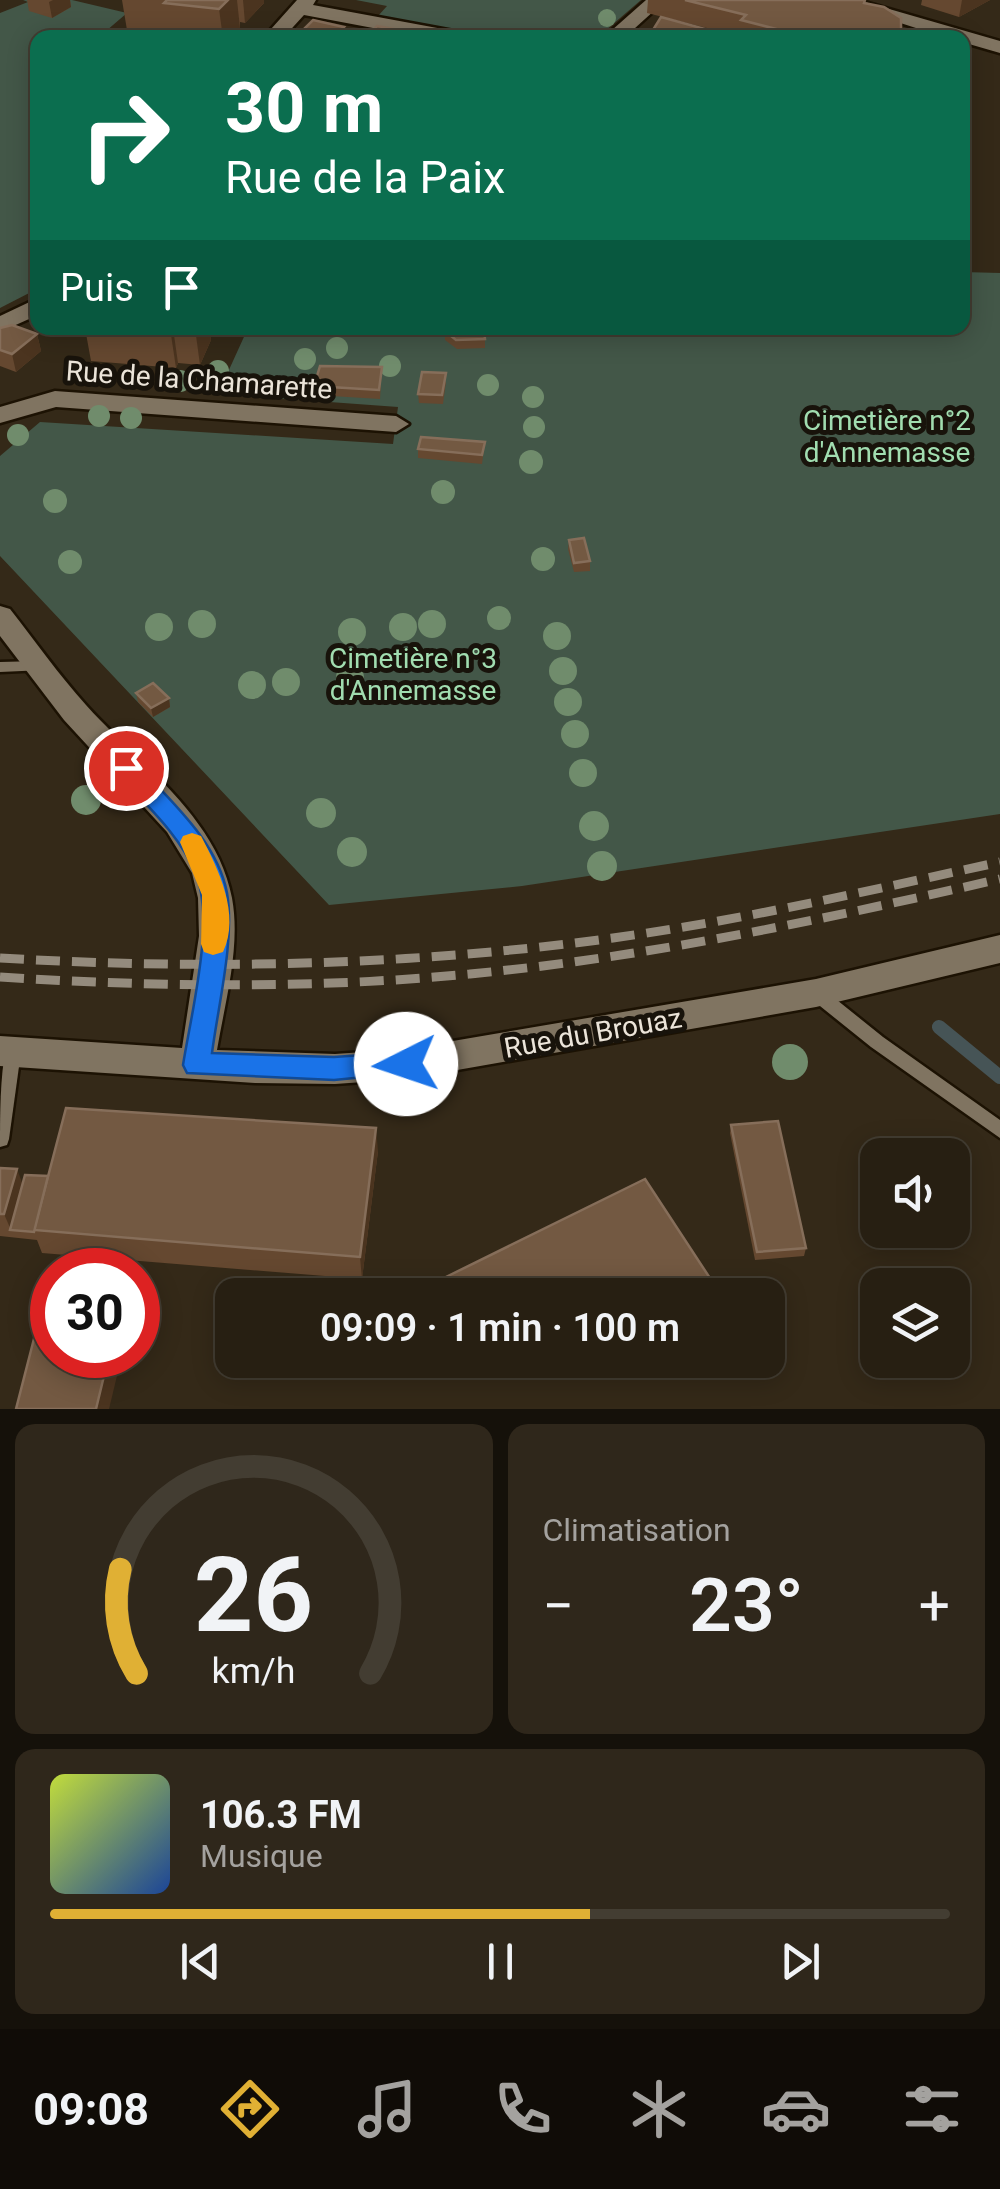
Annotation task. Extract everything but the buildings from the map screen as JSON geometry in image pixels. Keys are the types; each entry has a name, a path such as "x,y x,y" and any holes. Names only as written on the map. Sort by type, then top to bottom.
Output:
{"street":[{"path":"621,30 657,0"},
{"path":"838,0 941,30"},
{"path":"279,30 303,4 422,30"},
{"path":"970,38 1000,47"},
{"path":"0,326 30,309"},
{"name":"Rue de la Chamarette","path":"0,415 55,399 396,424"},
{"path":"0,616 190,839 208,873 215,895 216,922 197,1065"},
{"name":"Rue du Brouaz","path":"6,1052 197,1065 334,1069 406,1064 816,993 1000,949"}],"lane":[{"path":"0,668 39,666"},
{"path":"816,993 876,1042 1000,1130"},
{"path":"0,1139 6,1052"}],"green space":[{"path":"23,0 72,0 127,13 107,30 30,30 30,293 0,308 0,13 28,2"},
{"path":"356,0 641,0 606,30 456,30 378,16 387,6"},
{"name":"Cimetière n°3 d'Annemasse","path":"970,272 1000,273 1000,814 522,886 329,905 0,556 0,456 40,422 393,444 398,407 218,394 245,335 970,335"}],"waterway":[{"path":"939,1027 1000,1077"}],"railway":[{"path":"0,958 231,964 460,955 613,938 710,922 1000,862"},
{"path":"0,977 235,985 470,974 670,947 1000,879"}],"slow traffic":[{"path":"192,842 215,895 213,944"}],"route":[{"path":"126,768 190,839 215,895 213,951 197,1065 334,1069 406,1064"}],"park label":[{"name":"Cimetière n°2 d'Annemasse","path":"887,436"}]}
